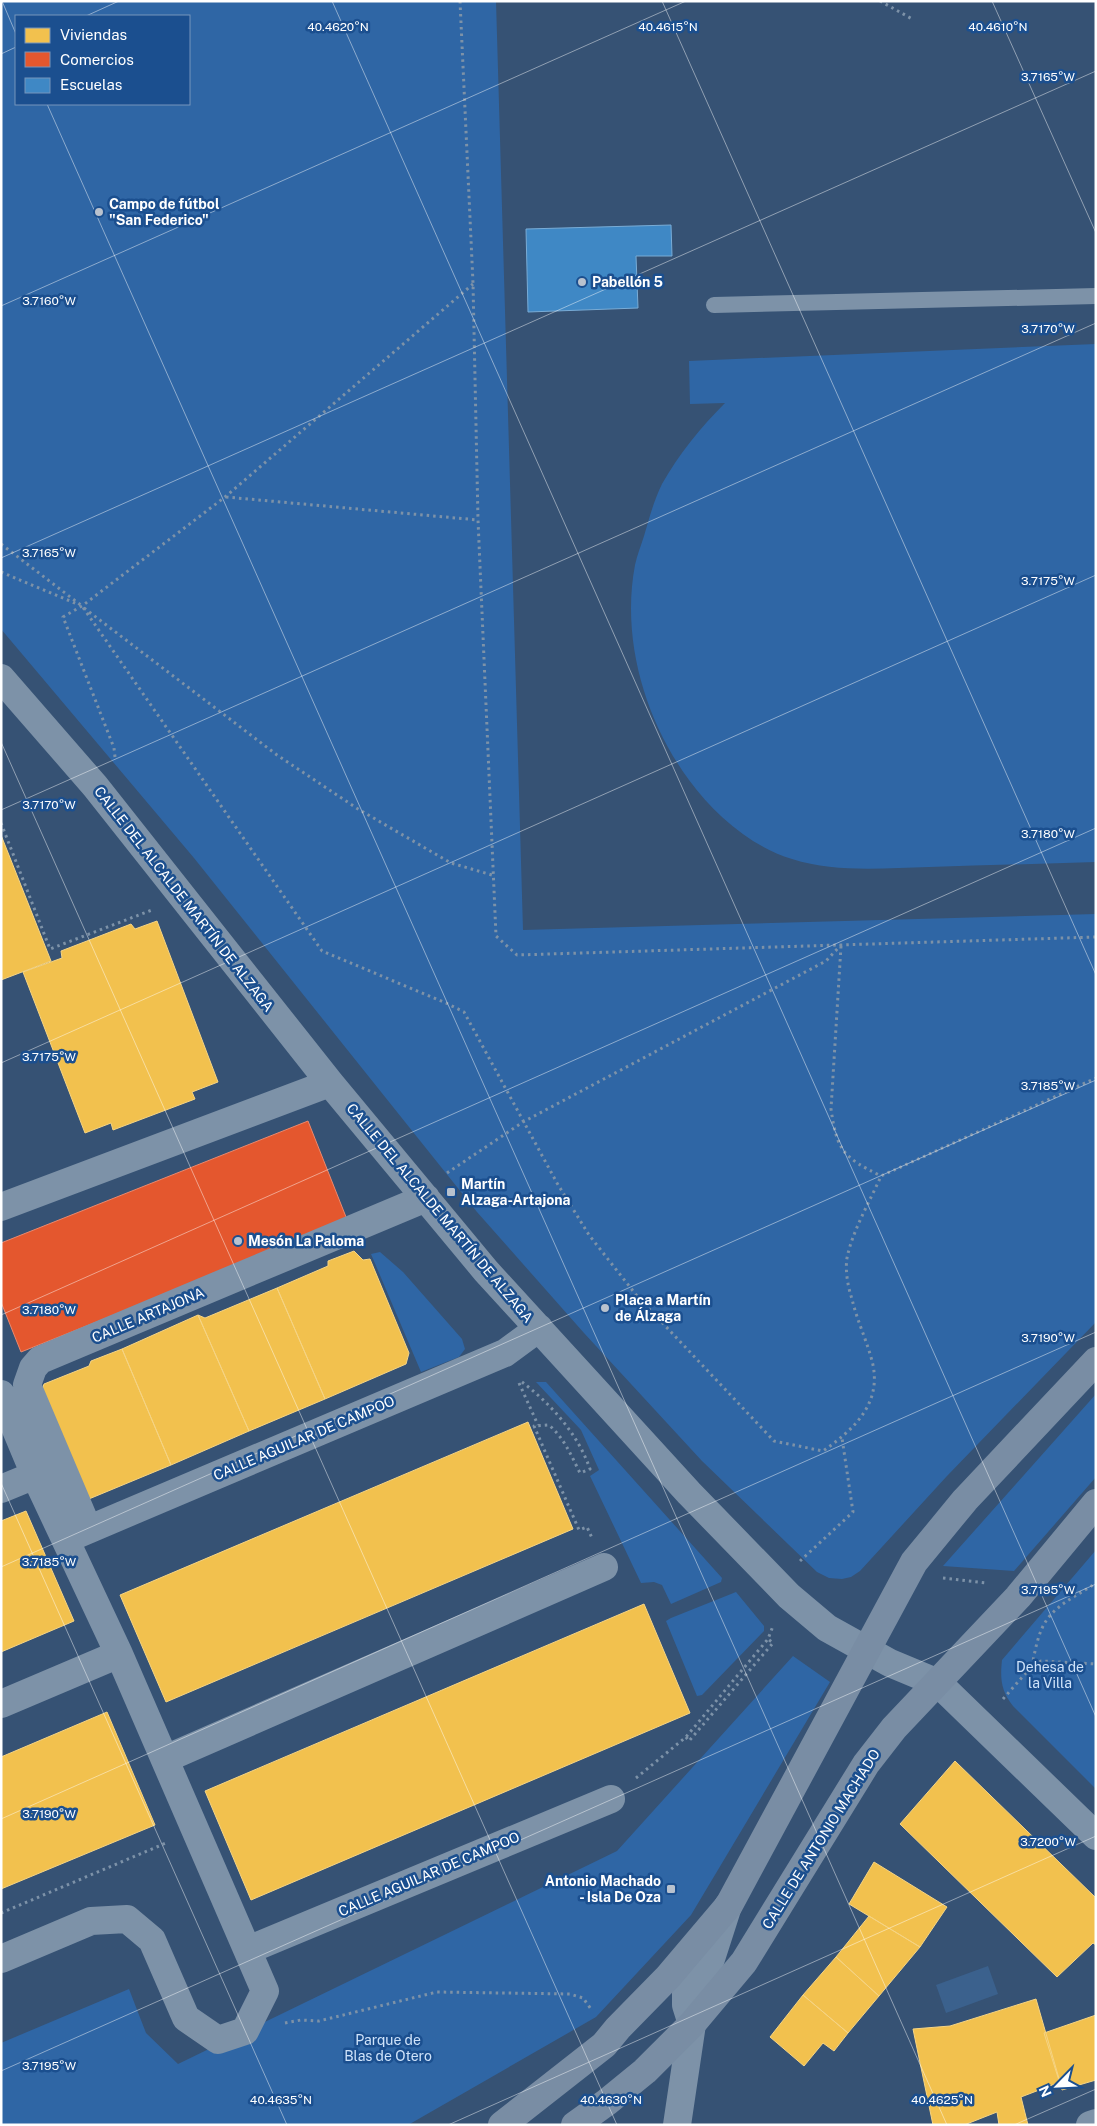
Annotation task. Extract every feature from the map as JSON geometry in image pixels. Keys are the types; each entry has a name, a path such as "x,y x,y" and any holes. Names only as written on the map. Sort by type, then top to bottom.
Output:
{"street":[{"name":"CALLE DEL ALCALDE MARTÍN DE ALZAGA","path":"1,678 95,786 330,1083 432,1188 486,1271 689,1493 784,1592 827,1628 866,1650 938,1683 1096,1836"},
{"path":"1,1207 330,1083"},
{"name":"CALLE ARTAJONA","path":"76,1534 27,1385 33,1368 40,1360 432,1188"},
{"name":"CALLE AGUILAR DE CAMPOO","path":"76,1534 505,1353 539,1328"},
{"path":"677,2125 692,2024 686,2005 686,1993 708,1965 728,1905 914,1562 965,1500 1096,1361"},
{"path":"1,1394 35,1476 76,1534 119,1654 265,1991 245,2031 218,2040 186,2018 152,1940 127,1919 91,1921 1,1959"},
{"path":"1,1489 35,1476"},
{"name":"CALLE DE ANTONIO MACHADO","path":"575,2125 645,2071 692,2024 744,1962 866,1764 894,1728 1013,1603 1096,1503"},
{"path":"165,1759 604,1567"},
{"path":"1,1704 119,1654"},
{"name":"CALLE AGUILAR DE CAMPOO","path":"248,1950 610,1799"},
{"path":"502,2125 604,2045 668,1977 728,1905"},
{"path":"1090,2125 1096,2123"}],"lane":[{"path":"714,304 1096,296"}],"path":[{"path":"460,1 474,284 478,520 496,936 517,955 1096,937"},
{"path":"880,1 914,20"},
{"path":"95,786 115,772 114,748 62,617 82,606 225,497 474,284"},
{"path":"225,497 478,520"},
{"path":"1,544 277,755 358,809 451,863 492,875"},
{"path":"1,572 82,606 322,951 464,1012 557,1183 589,1235 636,1296 774,1441 823,1451 842,1438 862,1416 872,1400 875,1382 873,1364 848,1284 847,1258 856,1232 881,1176 1096,1078"},
{"path":"1,823 50,949 153,910"},
{"path":"432,1188 523,1122 826,962 841,945"},
{"path":"841,945 830,1109 834,1134 844,1154 881,1176"},
{"path":"518,1379 537,1394 557,1415 575,1438 590,1469 580,1473 558,1433 549,1425 534,1426 579,1530 587,1527 604,1567"},
{"path":"524,1395 538,1425"},
{"path":"805,1556 853,1512 842,1438"},
{"path":"914,1562 934,1577 994,1584"},
{"path":"1032,1666 1046,1621 1058,1608 1096,1583"},
{"path":"610,1799 686,1738 768,1639 773,1626 769,1619"},
{"path":"686,1738 689,1741 773,1643 768,1639"},
{"path":"981,1723 1032,1666 1041,1661 1096,1664"},
{"path":"1,1913 196,1830"},
{"path":"300,2020 319,2021 437,1992 570,1994 583,1998"}],"green space":[{"path":"1,1 496,1 523,930 1096,914 1096,1322 947,1476 860,1571 851,1577 842,1579 829,1578 817,1572 702,1461 584,1333 477,1212 194,858 1,629"},
{"path":"1096,344 1096,862 877,869 843,868 792,859 762,846 734,828 699,793 673,757 660,732 640,678 634,650 631,621 631,593 635,565 654,503 662,484 699,431 725,403 690,404 689,361"},
{"path":"380,1252 403,1272 462,1339 465,1349 459,1357 421,1372 371,1254"},
{"path":"536,1382 546,1382 722,1578 721,1582 671,1604 662,1585 654,1582 641,1583 590,1476 599,1470 581,1430"},
{"path":"1096,1394 1096,1477 1014,1571 943,1566"},
{"name":"Dehesa de la Villa","path":"1096,1550 1096,1789 1013,1706 1004,1690 1001,1673 1002,1660"},
{"path":"736,1592 764,1626 764,1631 702,1695 697,1696 666,1621"},
{"name":"Parque de Blas de Otero","path":"793,1656 830,1682 691,1915 596,2017 408,2125 1,2125 1,2043 129,1989 146,2033 178,2064 617,1851"}],"shaded area":[{"path":"988,1966 998,1994 946,2013 936,1985"}],"building: Viviendas":[{"path":"1,835 51,961 1,980"},
{"path":"157,921 218,1082 192,1092 195,1099 113,1130 111,1123 85,1133 23,972 62,958 61,951 131,924 135,929"},
{"path":"354,1251 363,1260 370,1259 409,1353 406,1364 325,1399 277,1288 328,1266 328,1261"},
{"path":"277,1288 325,1399 249,1431 198,1315 205,1318"},
{"path":"198,1315 249,1431 171,1465 122,1349"},
{"path":"122,1349 171,1465 84,1501 40,1396 44,1384 89,1366 91,1361"},
{"path":"528,1422 573,1529 166,1702 120,1595"},
{"path":"26,1511 74,1621 1,1652 1,1521"},
{"path":"644,1604 690,1713 251,1900 205,1791"},
{"path":"107,1712 155,1825 1,1889 1,1757"},
{"path":"955,1761 1096,1898 1096,1945 1093,1943 1057,1977 900,1824"},
{"path":"874,1862 947,1907 920,1947 849,1904"},
{"path":"869,1916 920,1947 879,1996 836,1957"},
{"path":"836,1957 879,1996 848,2033 803,1995"},
{"path":"803,1995 848,2033 834,2051 823,2043 804,2066 770,2037"},
{"path":"1036,1999 1060,2082 1021,2097 1028,2125 999,2125 997,2112 964,2125 933,2125 913,2029 950,2026"},
{"path":"1096,2015 1096,2080 1062,2090 1044,2033"}],"building: Comercios":[{"path":"308,1121 348,1222 21,1352 1,1302 1,1243"}],"building: Escuelas":[{"name":"Pabellón 5","path":"671,225 672,256 636,256 638,308 528,312 526,229"}],"place":[{"name":"Campo de fútbol \"San Federico\"","path":"99,212"},
{"name":"Pabellón 5","path":"582,282"},
{"name":"Martín Alzaga-Artajona","path":"451,1192"},
{"name":"Mesón La Paloma","path":"238,1241"},
{"name":"Placa a Martín de Álzaga","path":"605,1308"},
{"name":"Antonio Machado - Isla De Oza","path":"671,1889"}]}
